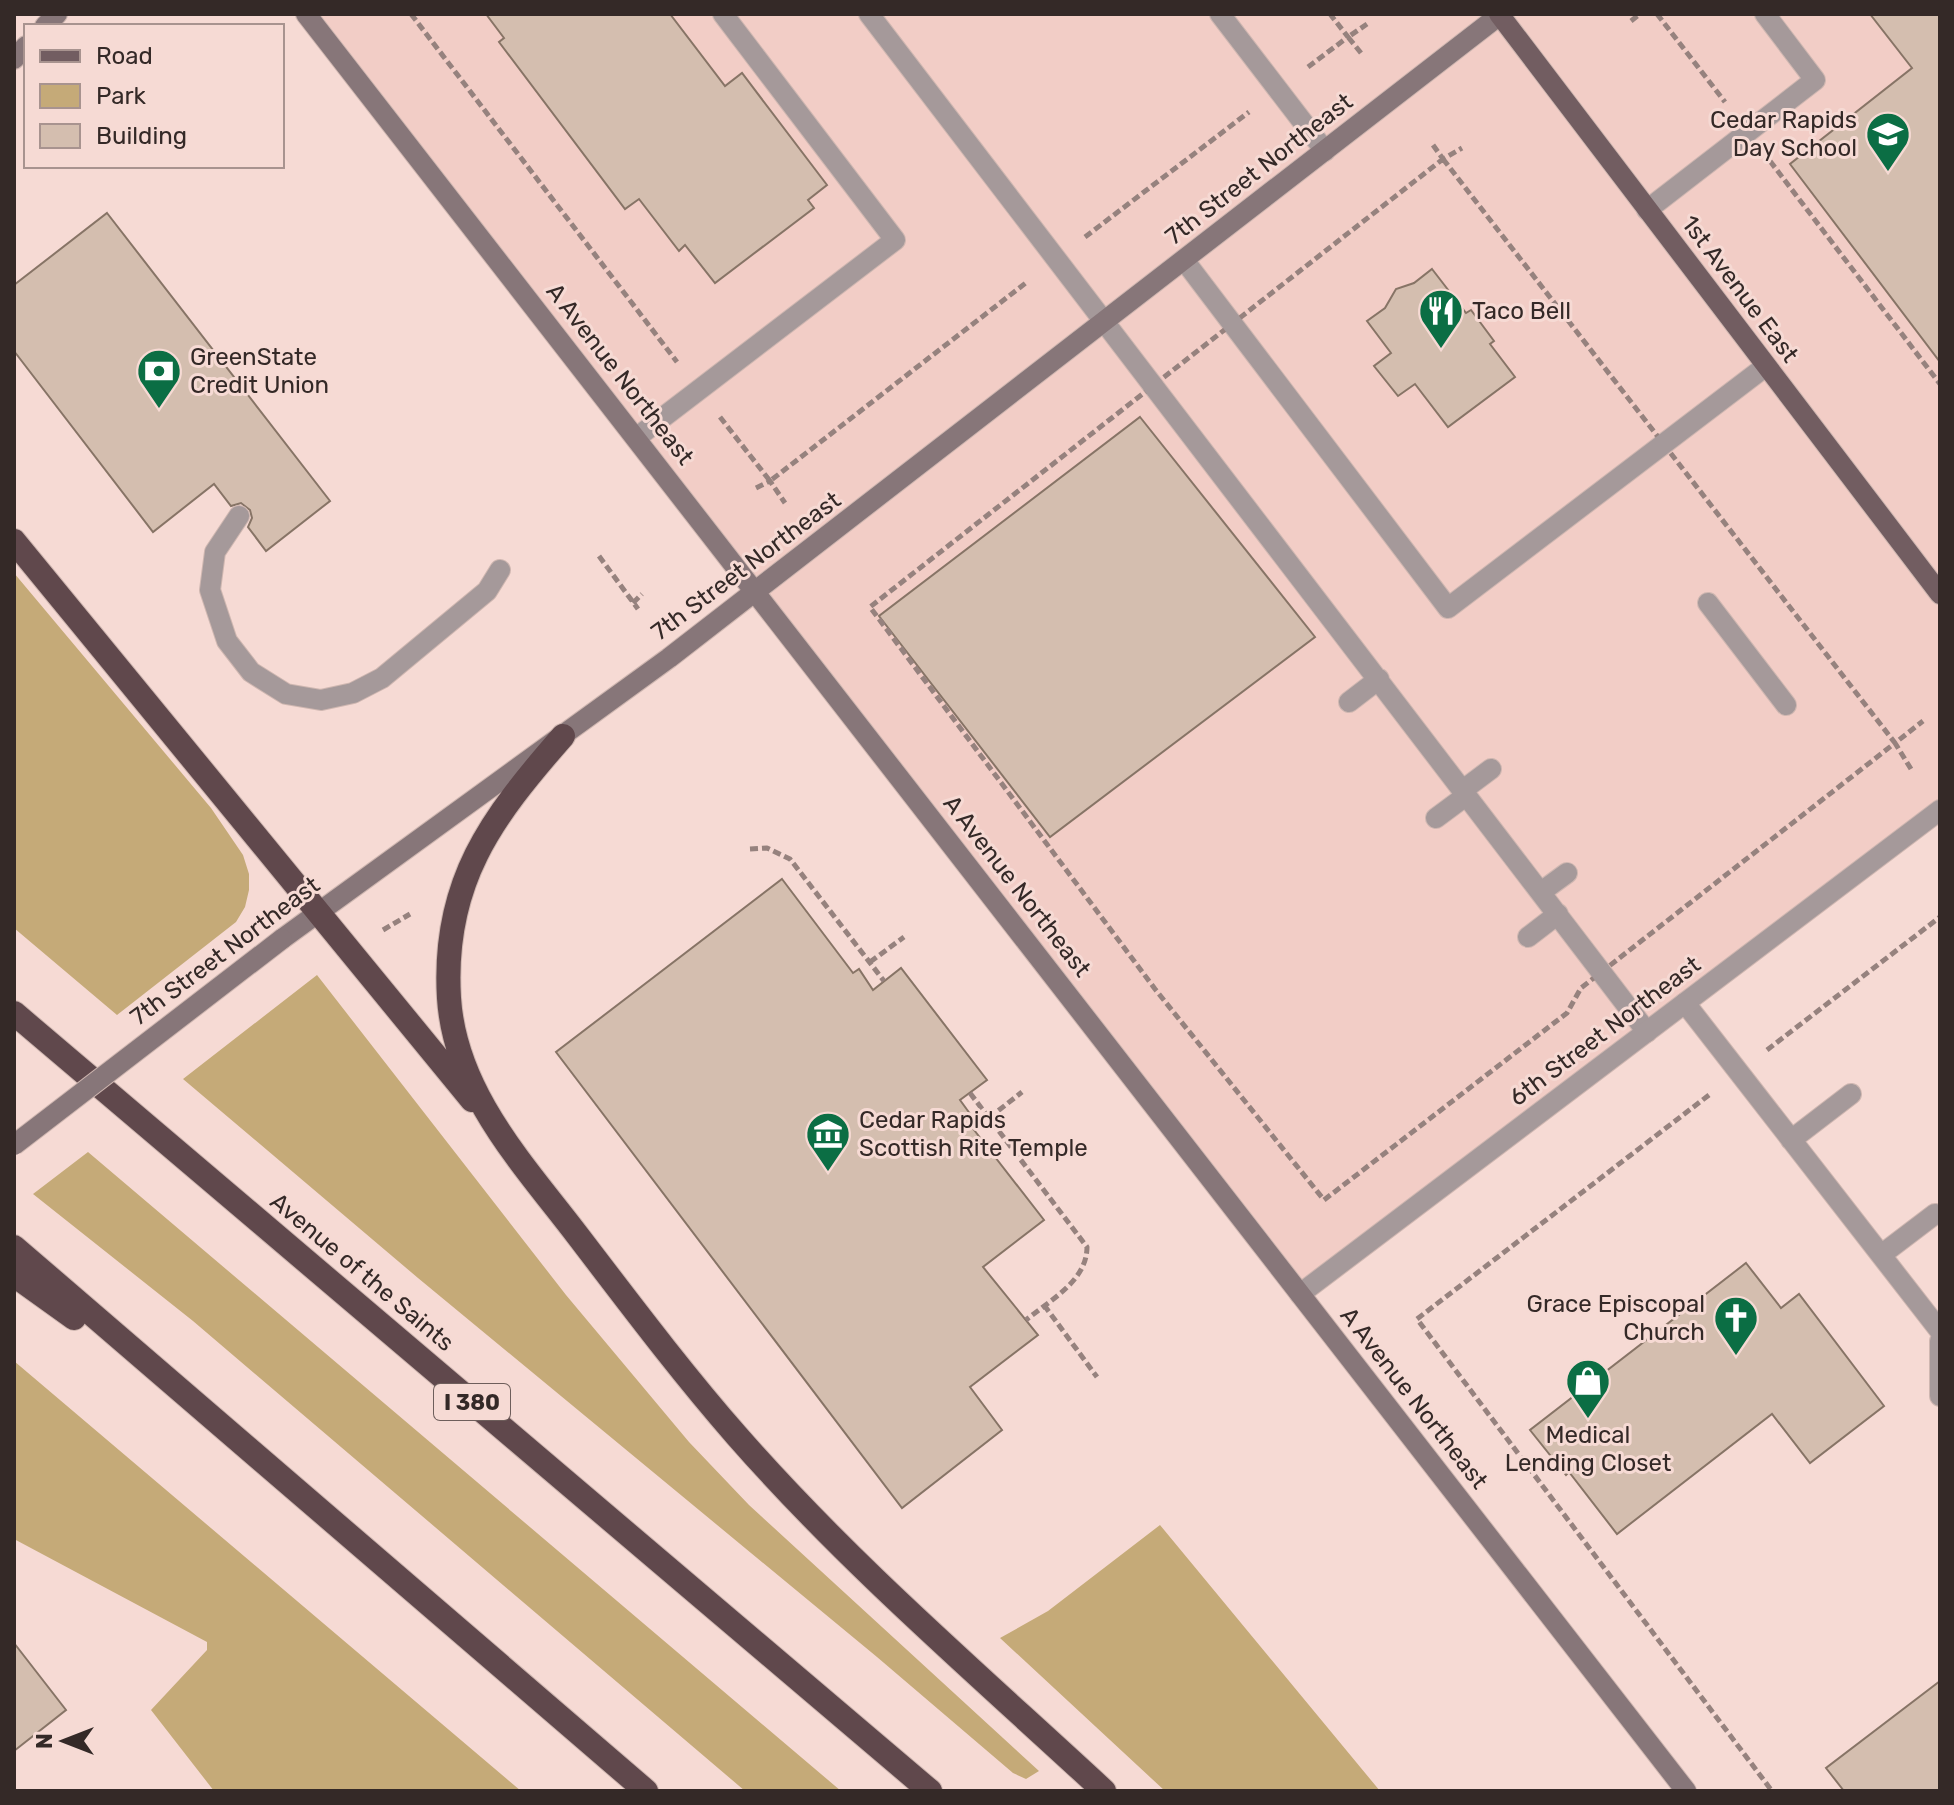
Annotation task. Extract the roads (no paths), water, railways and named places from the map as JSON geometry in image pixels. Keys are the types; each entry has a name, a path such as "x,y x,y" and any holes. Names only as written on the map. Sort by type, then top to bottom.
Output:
{"highway":[{"path":"14,541 494,1127 662,1347 738,1437 821,1525 1104,1791"},
{"path":"494,1127 458,1045 449,1002 453,926 460,891 479,849 524,780 563,736"},
{"name":"Avenue of the Saints","path":"14,1013 930,1791"},
{"path":"14,1247 646,1791"},
{"path":"14,1275 198,1406"}],"main road":[{"name":"1st Avenue East","path":"1500,14 1940,594"}],"street":[{"path":"636,438 895,240 723,14"},
{"path":"1220,14 1325,151"},
{"name":"7th Street Northeast","path":"14,1145 319,911 563,736 754,592 1500,14"},
{"path":"1647,210 1815,80 1765,14"},
{"path":"871,15 1647,1032"},
{"name":"A Avenue Northeast","path":"314,17 754,592 1686,1791"},
{"path":"1184,260 1448,608 1766,366"},
{"path":"239,516 215,552 210,590 227,641 251,672 286,694 321,700 353,693 382,678 487,591 500,570"},
{"path":"1708,603 1786,705"},
{"path":"1349,702 1379,679"},
{"path":"1436,818 1491,769"},
{"name":"6th Street Northeast","path":"1300,1294 1940,810"},
{"path":"1541,892 1567,873"},
{"path":"1528,937 1558,914"},
{"path":"1685,1003 1940,1331"},
{"path":"1791,1140 1851,1094"},
{"path":"1881,1255 1935,1214"},
{"path":"1940,1341 1940,1396"}],"place":[{"name":"Cedar Rapids Day School","path":"1888,173"},
{"name":"Taco Bell","path":"1441,350"},
{"name":"GreenState Credit Union","path":"159,410"},
{"name":"Cedar Rapids Scottish Rite Temple","path":"828,1173"},
{"name":"Grace Episcopal Church","path":"1736,1357"},
{"name":"Medical Lending Closet","path":"1588,1420"}]}
